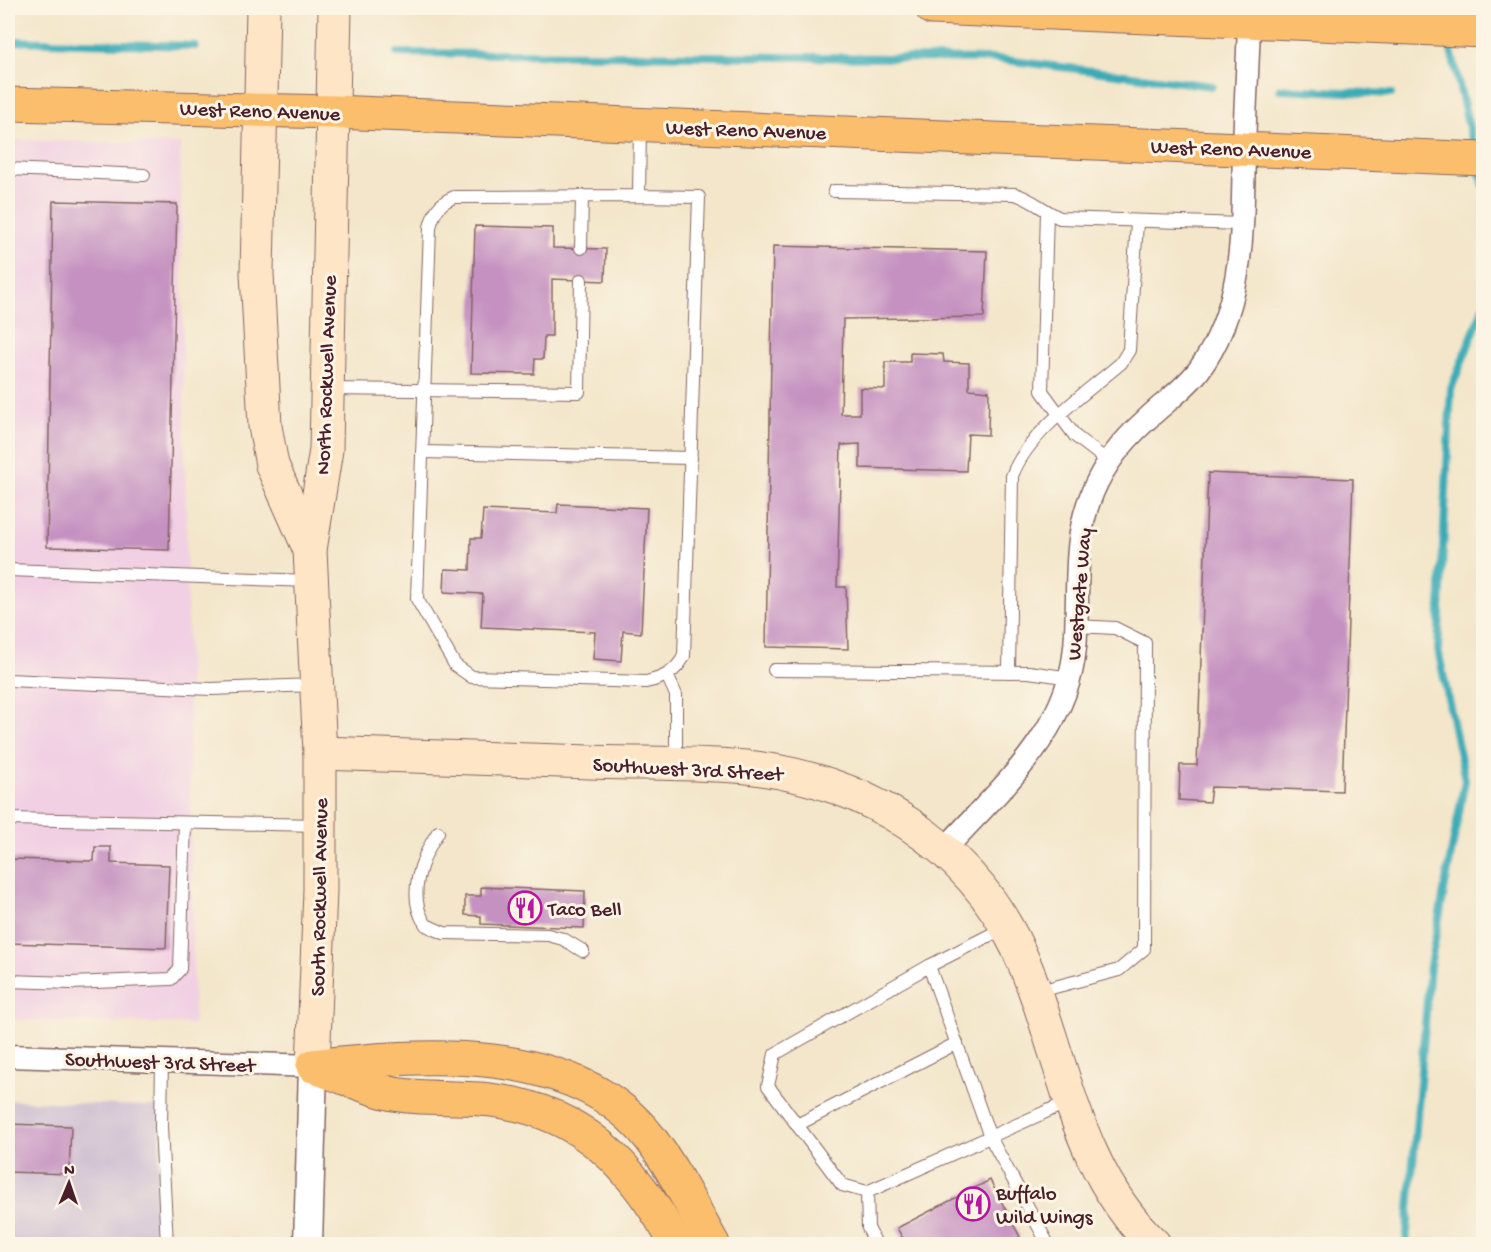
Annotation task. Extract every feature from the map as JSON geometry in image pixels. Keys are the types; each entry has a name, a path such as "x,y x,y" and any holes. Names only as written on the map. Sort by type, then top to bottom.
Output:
{"main road":[{"name":"North Rockwell Avenue","path":"263,8 256,273 265,426 272,465 310,565"},
{"name":"North Rockwell Avenue","path":"310,565 326,450 335,8"},
{"path":"932,8 1249,14 1484,31"},
{"name":"West Reno Avenue","path":"8,106 333,112 1484,159"},
{"name":"South Rockwell Avenue","path":"310,565 320,753 313,1066"},
{"name":"Southwest 3rd Street","path":"320,753 754,768 837,786 910,823 945,849 974,881 1005,927 1035,992 1071,1101 1101,1173 1119,1204 1154,1245"},
{"path":"313,1066 396,1057 493,1061 544,1071 579,1085 613,1103 650,1138 679,1183 713,1245"},
{"path":"313,1066 387,1093 491,1100 527,1107 566,1121 593,1138 618,1160 645,1192 676,1245"}],"street":[{"name":"Westgate Way","path":"945,849 1036,749 1061,709 1071,678 1080,538 1093,491 1109,462 1144,421 1198,371 1217,340 1230,305 1239,270 1249,14"},
{"name":"Southwest 3rd Street","path":"8,1056 313,1066"},
{"name":"South Rockwell Avenue","path":"308,1245 313,1066"}],"lane":[{"path":"639,196 640,124"},
{"path":"8,169 144,175"},
{"path":"834,191 1015,194 1028,198 1047,212 1060,218 1242,224"},
{"path":"464,196 582,196 699,197 686,644 680,663 667,675 646,682 481,679 461,670 417,599 430,227 434,213 443,201 464,196"},
{"path":"581,248 582,196"},
{"path":"1047,212 1042,391 1075,436 1109,462"},
{"path":"1009,672 1012,476 1018,461 1059,417 1121,363 1129,350 1137,222"},
{"path":"327,389 579,392 580,280"},
{"path":"422,452 691,458"},
{"path":"8,570 310,565"},
{"path":"1035,992 1119,970 1144,949 1146,643 1115,628 1076,626"},
{"path":"774,670 1009,672 1071,678"},
{"path":"667,675 676,695 676,765"},
{"path":"8,680 211,689 316,685"},
{"path":"8,819 320,825"},
{"path":"8,981 71,983 171,980 180,969 185,823"},
{"path":"438,832 419,869 417,909 426,925 444,933 548,935 563,939 583,951"},
{"path":"1005,927 929,966 775,1054 768,1086 842,1185 867,1192 1071,1101"},
{"path":"929,966 990,1137 1048,1245"},
{"path":"797,1125 957,1043"},
{"path":"162,1061 161,1127 167,1245"},
{"path":"867,1192 868,1228 876,1245"}],"shaded area":[{"path":"8,140 180,144 194,1024 8,1020"},
{"path":"8,1100 162,1107 154,1244 8,1244"}],"building":[{"path":"53,201 177,204 169,550 47,547"},
{"path":"475,226 553,228 553,248 606,249 605,281 552,279 552,336 544,336 543,359 535,359 534,374 471,373"},
{"path":"773,246 987,251 984,317 843,319 841,414 860,414 860,388 885,389 885,362 910,362 910,353 943,354 944,362 969,363 969,389 989,391 988,435 968,434 966,471 860,468 860,444 841,445 837,587 846,587 848,649 766,647"},
{"path":"1208,473 1353,479 1342,791 1211,787 1209,802 1179,800 1180,765 1197,765"},
{"path":"558,504 647,508 641,633 623,631 621,661 593,659 595,632 481,627 483,594 444,592 445,569 470,570 471,538 481,538 483,510 557,513"},
{"path":"95,847 111,847 111,863 169,865 166,948 8,943 8,859 94,861"},
{"name":"Taco Bell","path":"481,887 585,891 584,928 481,924 481,916 465,915 465,896 481,896"},
{"path":"8,1124 71,1126 69,1174 8,1172"},
{"name":"Buffalo Wild Wings","path":"990,1180 1020,1237 1004,1244 906,1244 897,1228"}],"waterway":[{"path":"1448,37 1475,153"},
{"path":"8,41 195,46"},
{"path":"397,53 997,59 1212,86"},
{"path":"1280,89 1391,94"},
{"path":"1478,166 1484,186"},
{"path":"1406,1244 1430,966 1465,780 1438,649 1451,389 1484,306"}],"place":[{"name":"Taco Bell","path":"525,908"},
{"name":"Buffalo Wild Wings","path":"973,1204"}]}
